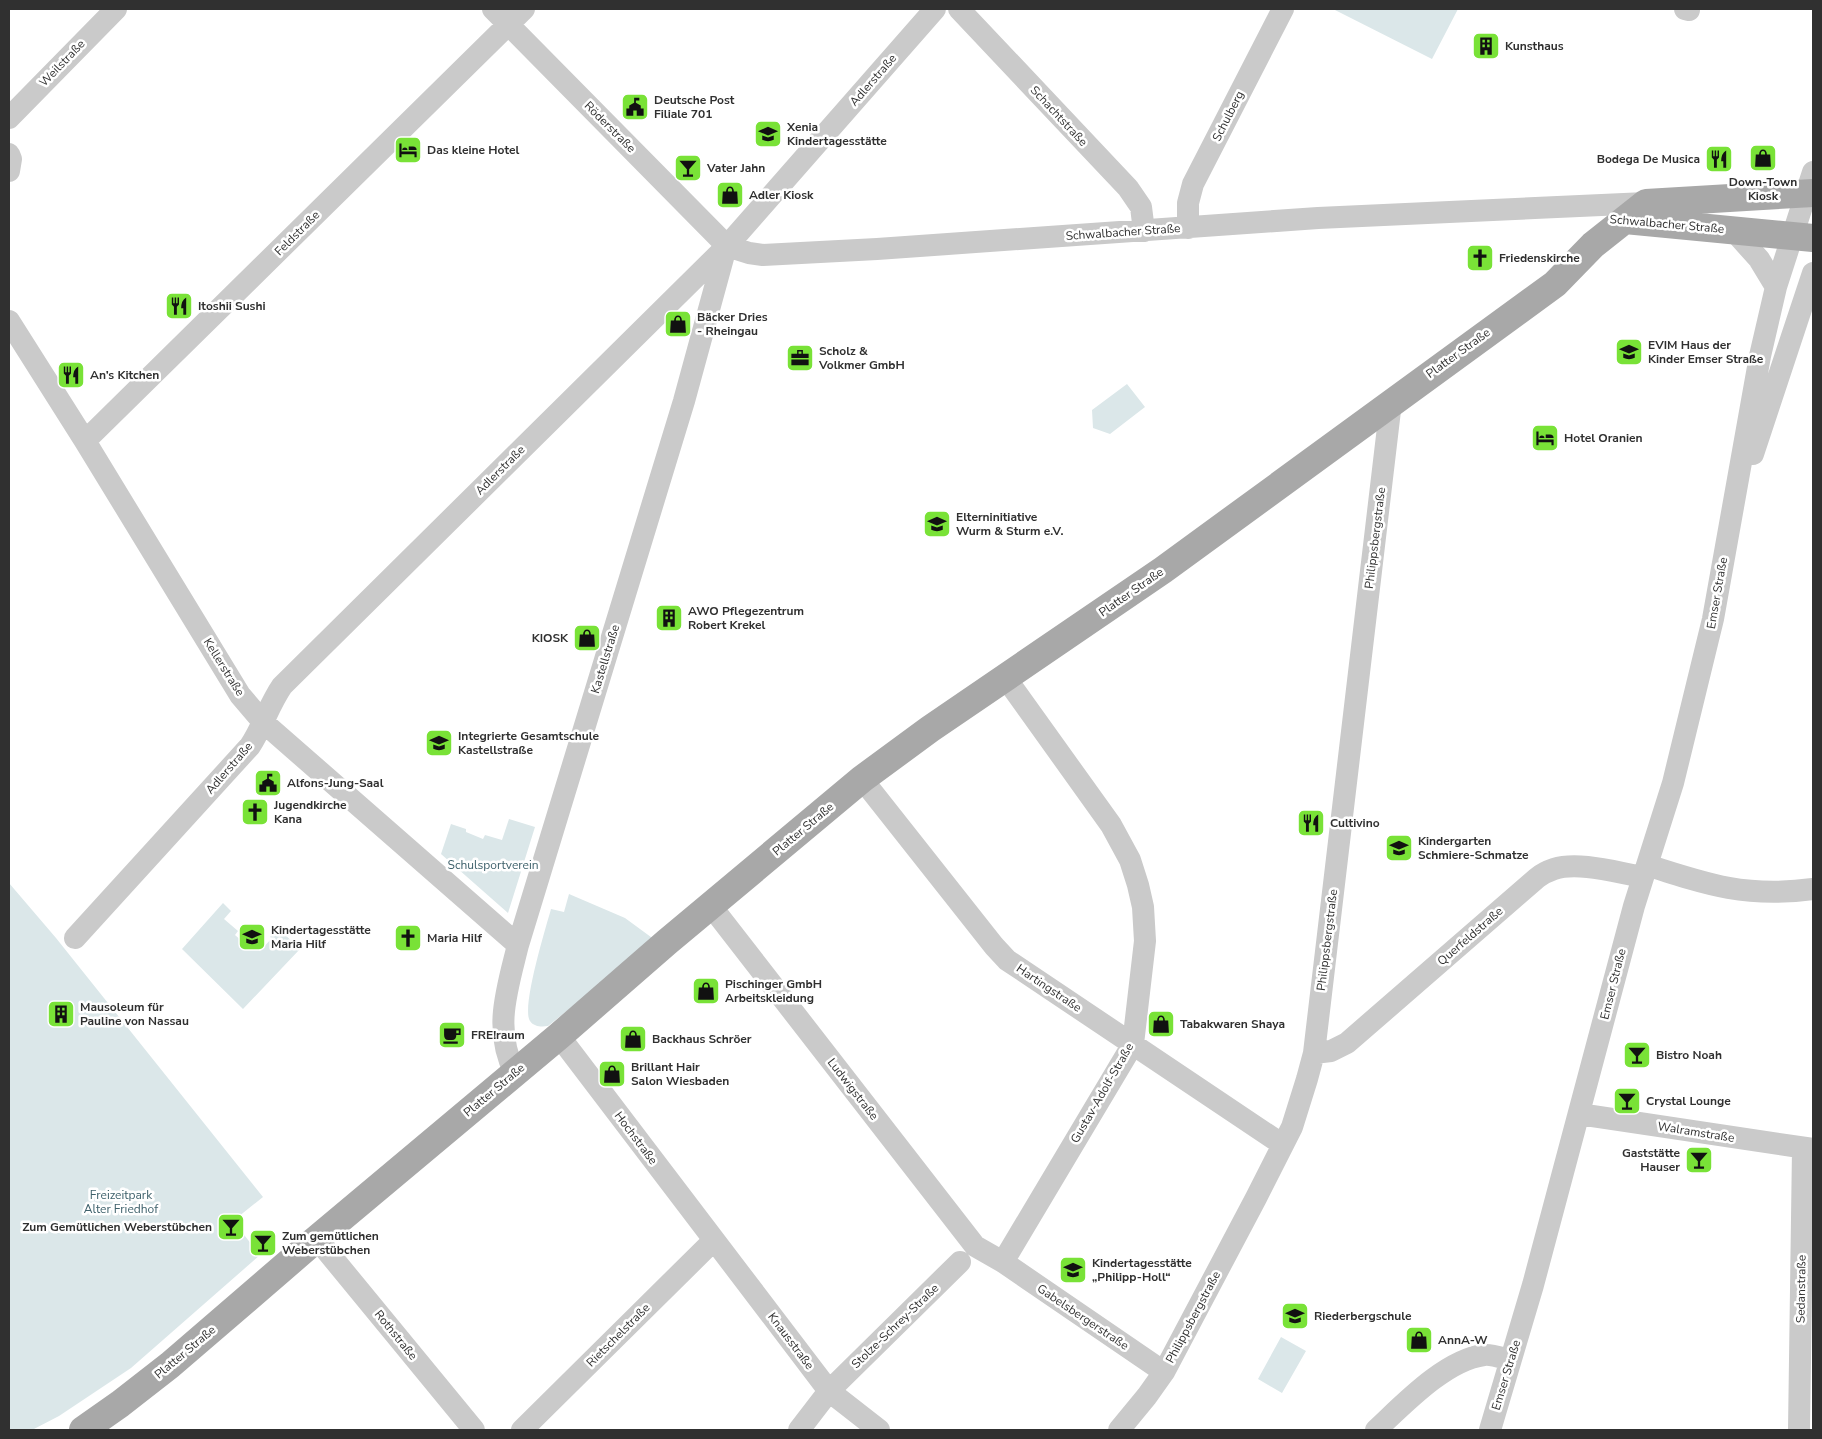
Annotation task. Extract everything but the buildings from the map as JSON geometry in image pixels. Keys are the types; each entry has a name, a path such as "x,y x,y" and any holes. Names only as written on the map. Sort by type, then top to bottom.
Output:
{"main road":[{"name":"Schwalbacher Straße","path":"1637,215 1811,186"},
{"name":"Schwalbacher Straße","path":"1637,215 1733,230 1806,233"},
{"name":"Platter Straße","path":"83,1430 164,1370 559,1036 667,942 862,780 924,733 1163,570 1562,277 1593,245 1637,215"}],"street":[{"name":"Weilstraße","path":"9,118 116,9"},
{"name":"Röderstraße","path":"493,9 727,246"},
{"name":"Feldstraße","path":"85,441 524,9"},
{"name":"Adlerstraße","path":"75,938 250,746 282,686 727,246 935,9"},
{"name":"Schachtstraße","path":"958,9 1128,188 1141,207 1144,231"},
{"name":"Schulberg","path":"1188,228 1188,203 1193,184 1283,9"},
{"path":"9,154 11,159 9,171"},
{"name":"Emser Straße","path":"1490,1430 1533,1285 1631,917 1673,782 1706,651 1760,356 1776,287 1806,233 1811,186"},
{"name":"Schwalbacher Straße","path":"727,246 743,252 763,255 877,249 1318,218 1520,209 1637,215"},
{"path":"1733,230 1759,259 1776,287"},
{"name":"Kastellstraße","path":"515,1073 508,1059 504,1043 503,1026 505,998 518,945 684,401 727,246"},
{"name":"Emser Straße","path":"1728,536 1813,273"},
{"name":"Kellerstraße","path":"9,321 240,694 263,722 518,945"},
{"name":"Philippsbergstraße","path":"1119,1430 1164,1372 1283,1145 1308,1079 1314,1053 1391,402"},
{"name":"Gustav-Adolf-Straße","path":"1003,1262 1133,1044 1145,941 1143,907 1130,860 1111,825 1005,677"},
{"name":"Hartingstraße","path":"862,780 1001,955 1283,1145"},
{"name":"Querfeldstraße","path":"1314,1053 1331,1051 1348,1043 1546,872 1560,868 1584,867 1645,871 1744,891 1780,893 1813,889"},
{"name":"Ludwigstraße","path":"711,906 975,1246 1003,1262"},
{"name":"Hochstraße","path":"559,1036 714,1240"},
{"name":"Walramstraße","path":"1579,1114 1808,1149"},
{"name":"Sedanstraße","path":"1800,1430 1808,1149"},
{"name":"Rothstraße","path":"317,1239 474,1430"},
{"name":"Knausstraße","path":"714,1240 829,1390 879,1430"},
{"name":"Rietschelstraße","path":"522,1430 714,1240"},
{"name":"Stolze-Schrey-Straße","path":"799,1430 829,1390 960,1262"},
{"name":"Gabelsbergerstraße","path":"1003,1262 1164,1372"},
{"path":"1376,1430 1425,1385 1458,1364 1485,1355 1510,1360"}],"green space":[{"path":"1333,9 1458,9 1432,59"},
{"path":"1127,384 1145,407 1110,434 1093,428 1092,410"},
{"name":"Schulsportverein","path":"509,819 535,827 508,913 441,854 451,824 466,829 466,832 483,839 485,835 502,840"},
{"name":"Freizeitpark Alter Friedhof","path":"9,883 56,938 263,1197 233,1221 260,1255 131,1368 59,1416 32,1430 9,1430"},
{"path":"569,894 625,918 655,940 548,1026 538,1026 530,1021 528,1013 535,967 551,909 564,912"},
{"path":"223,903 231,911 224,919 238,931 235,935 243,942 246,939 260,951 278,928 300,949 243,1009 182,949"},
{"path":"1281,1337 1306,1351 1282,1393 1258,1379"}],"place":[{"name":"Kunsthaus","path":"1486,46"},
{"name":"Deutsche Post Filiale 701","path":"635,107"},
{"name":"Xenia Kindertagesstätte","path":"768,134"},
{"name":"Das kleine Hotel","path":"408,150"},
{"name":"Down-Town Kiosk","path":"1763,158"},
{"name":"Bodega De Musica","path":"1719,159"},
{"name":"Vater Jahn","path":"688,168"},
{"name":"Adler Kiosk","path":"730,195"},
{"name":"Friedenskirche","path":"1480,258"},
{"name":"Itoshii Sushi","path":"179,306"},
{"name":"Bäcker Dries - Rheingau","path":"678,324"},
{"name":"EVIM Haus der Kinder Emser Straße","path":"1629,352"},
{"name":"Scholz & Volkmer GmbH","path":"800,358"},
{"name":"An’s Kitchen","path":"71,375"},
{"name":"Hotel Oranien","path":"1545,438"},
{"name":"Elterninitiative Wurm & Sturm e.V.","path":"937,524"},
{"name":"AWO Pflegezentrum Robert Krekel","path":"669,618"},
{"name":"KIOSK","path":"587,638"},
{"name":"Integrierte Gesamtschule Kastellstraße","path":"439,743"},
{"name":"Alfons-Jung-Saal","path":"268,783"},
{"name":"Jugendkirche Kana","path":"255,812"},
{"name":"Cultivino","path":"1311,823"},
{"name":"Kindergarten Schmiere-Schmatze","path":"1399,848"},
{"name":"Kindertagesstätte Maria Hilf","path":"252,937"},
{"name":"Maria Hilf","path":"408,938"},
{"name":"Pischinger GmbH Arbeitskleidung","path":"706,991"},
{"name":"Mausoleum für Pauline von Nassau","path":"61,1014"},
{"name":"Tabakwaren Shaya","path":"1161,1024"},
{"name":"FRE!raum","path":"452,1035"},
{"name":"Backhaus Schröer","path":"633,1039"},
{"name":"Bistro Noah","path":"1637,1055"},
{"name":"Brillant Hair Salon Wiesbaden","path":"612,1074"},
{"name":"Crystal Lounge","path":"1627,1101"},
{"name":"Gaststätte Hauser","path":"1699,1160"},
{"name":"Zum Gemütlichen Weberstübchen","path":"231,1227"},
{"name":"Zum gemütlichen Weberstübchen","path":"263,1243"},
{"name":"Kindertagesstätte „Philipp-Holl“","path":"1073,1270"},
{"name":"Riederbergschule","path":"1295,1316"},
{"name":"AnnA-W","path":"1419,1340"}]}
